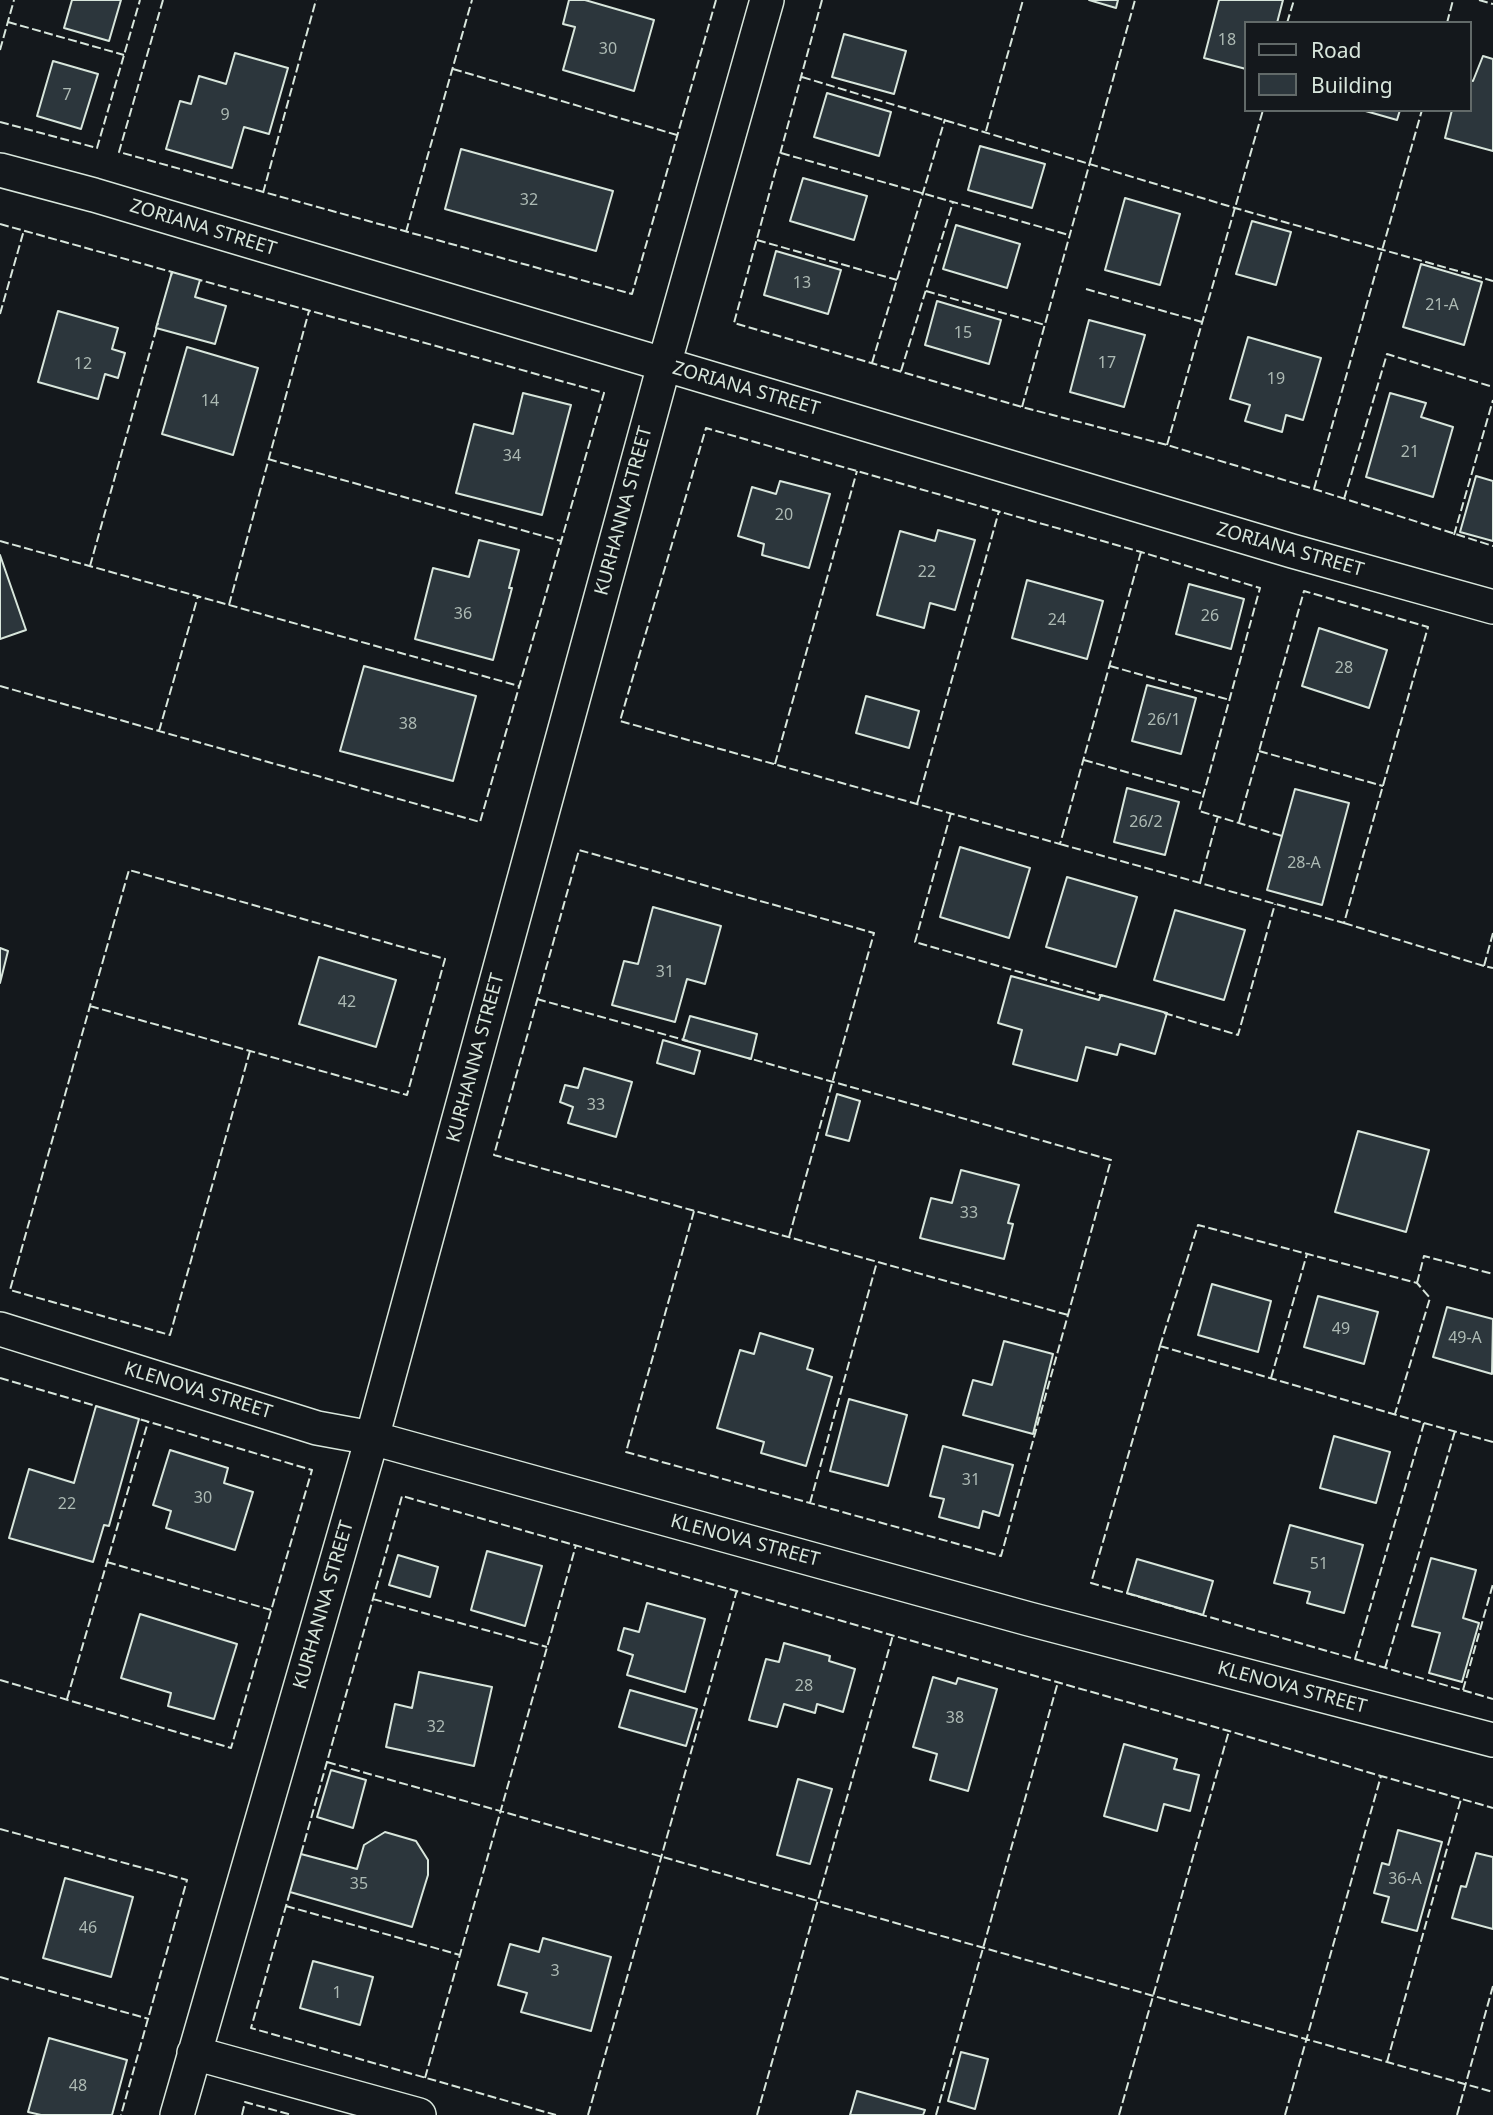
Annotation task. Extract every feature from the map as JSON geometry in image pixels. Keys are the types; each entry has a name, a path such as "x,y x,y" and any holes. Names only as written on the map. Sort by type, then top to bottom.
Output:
{"street":[{"name":"KURHANNA STREET","path":"177,2115 372,1438 664,365 767,0"},
{"name":"ZORIANA STREET","path":"0,170 107,199 1292,551 1493,607"},
{"name":"KLENOVA STREET","path":"0,1329 317,1428 372,1438 1029,1619 1493,1740"},
{"path":"194,2053 419,2115"}],"building":[{"path":"72,0 121,0 109,41 64,28"},
{"path":"569,0 585,0 654,20 634,91 563,70 575,27 563,24"},
{"path":"1089,0 1118,0 1116,8"},
{"path":"1219,0 1283,0 1278,21 1244,21 1244,68 1204,58"},
{"path":"844,34 906,51 894,94 832,77"},
{"path":"235,53 288,68 269,134 244,127 232,168 166,149 180,101 191,104 199,76 226,84"},
{"path":"1483,56 1493,59 1493,151 1445,138 1452,112 1472,112 1473,81"},
{"path":"53,61 98,74 81,129 37,116"},
{"path":"827,93 891,112 879,156 814,137"},
{"path":"1369,112 1399,112 1397,120"},
{"path":"980,146 1045,164 1032,208 968,190"},
{"path":"461,149 613,191 596,251 445,209"},
{"path":"803,178 867,196 854,240 790,221"},
{"path":"1125,198 1180,214 1160,285 1105,270"},
{"path":"1252,221 1291,232 1276,285 1236,274"},
{"path":"956,225 1020,244 1007,288 943,269"},
{"path":"776,251 841,270 828,314 764,295"},
{"path":"1421,264 1482,282 1464,345 1403,327"},
{"path":"172,272 200,280 195,297 226,306 215,344 156,328"},
{"path":"937,301 1001,320 989,364 925,345"},
{"path":"58,311 118,328 112,349 125,353 118,378 105,374 98,399 38,382"},
{"path":"1089,320 1145,335 1124,407 1070,392"},
{"path":"1248,337 1321,358 1303,420 1286,415 1282,432 1245,421 1250,405 1230,399"},
{"path":"187,347 258,368 233,455 162,434"},
{"path":"523,393 571,405 542,515 456,493 474,424 513,434"},
{"path":"1390,393 1426,403 1421,417 1453,427 1433,497 1366,477"},
{"path":"1476,476 1493,481 1493,541 1460,532"},
{"path":"780,481 830,494 809,568 762,555 764,544 738,536 752,487 776,494"},
{"path":"938,530 975,540 955,610 930,603 924,628 877,615 900,531 935,541"},
{"path":"479,540 519,550 493,660 415,639 433,568 469,577"},
{"path":"0,555 26,630 0,639"},
{"path":"1027,580 1103,601 1087,659 1012,638"},
{"path":"1189,584 1244,599 1231,649 1176,634"},
{"path":"1319,628 1387,650 1369,708 1302,686"},
{"path":"364,666 476,696 453,781 340,751"},
{"path":"1147,685 1196,698 1181,754 1132,741"},
{"path":"866,696 919,711 909,748 856,733"},
{"path":"1127,788 1179,802 1165,855 1114,842"},
{"path":"1295,789 1349,803 1322,905 1267,890"},
{"path":"960,847 1030,868 1009,938 940,917"},
{"path":"1067,877 1137,897 1116,967 1046,947"},
{"path":"653,907 721,926 705,984 687,979 675,1022 612,1005 624,961 638,964"},
{"path":"1175,910 1245,930 1224,1000 1154,980"},
{"path":"0,948 8,951 0,983"},
{"path":"319,957 396,980 376,1047 299,1024"},
{"path":"1011,976 1099,1000 1101,995 1167,1013 1155,1054 1120,1044 1117,1055 1086,1047 1077,1081 1013,1064 1022,1030 998,1023"},
{"path":"690,1016 757,1034 751,1059 683,1040"},
{"path":"663,1040 700,1051 694,1074 657,1063"},
{"path":"584,1068 632,1082 616,1137 568,1123 573,1107 560,1102 565,1085 578,1088"},
{"path":"837,1094 860,1101 849,1141 826,1135"},
{"path":"1358,1131 1429,1150 1406,1232 1335,1212"},
{"path":"961,1170 1019,1185 1008,1223 1013,1224 1004,1259 920,1238 931,1198 952,1203"},
{"path":"1212,1284 1271,1301 1258,1352 1198,1335"},
{"path":"1318,1296 1378,1312 1364,1364 1304,1347"},
{"path":"1447,1307 1493,1319 1492,1374 1433,1357"},
{"path":"760,1333 813,1349 807,1369 832,1377 806,1466 761,1453 764,1442 717,1428 740,1350 754,1354"},
{"path":"1004,1341 1053,1354 1033,1434 963,1415 973,1380 992,1385"},
{"path":"849,1399 907,1415 888,1486 830,1471"},
{"path":"96,1406 139,1419 109,1526 104,1525 93,1562 9,1538 29,1469 74,1483"},
{"path":"1334,1436 1390,1452 1376,1503 1320,1488"},
{"path":"943,1446 1013,1465 999,1516 983,1511 979,1528 939,1517 944,1499 930,1496"},
{"path":"170,1450 228,1468 224,1483 253,1492 235,1550 166,1528 171,1511 153,1505"},
{"path":"1290,1525 1363,1545 1344,1613 1307,1603 1310,1592 1274,1583"},
{"path":"487,1551 542,1566 525,1626 471,1610"},
{"path":"398,1555 438,1567 430,1597 389,1585"},
{"path":"1431,1558 1476,1570 1463,1618 1479,1623 1462,1682 1429,1673 1440,1633 1412,1626"},
{"path":"1137,1559 1213,1581 1203,1615 1127,1593"},
{"path":"647,1603 705,1619 685,1692 627,1675 633,1655 618,1650 624,1628 639,1632"},
{"path":"140,1614 237,1644 214,1719 168,1706 171,1693 121,1678"},
{"path":"784,1643 830,1656 829,1661 855,1669 843,1712 817,1704 815,1713 784,1704 777,1727 749,1720 766,1659 779,1662"},
{"path":"419,1672 492,1687 474,1766 386,1747 395,1704 412,1708"},
{"path":"933,1677 956,1684 958,1678 997,1689 968,1791 930,1780 937,1754 913,1747"},
{"path":"630,1690 697,1709 686,1746 619,1727"},
{"path":"1124,1744 1177,1759 1174,1769 1199,1775 1190,1811 1164,1804 1157,1831 1104,1816"},
{"path":"331,1770 366,1780 353,1828 317,1817"},
{"path":"798,1779 832,1789 810,1864 777,1855"},
{"path":"1398,1830 1442,1842 1417,1931 1382,1922 1389,1897 1374,1893 1382,1863 1389,1865"},
{"path":"385,1832 416,1841 428,1860 428,1875 412,1927 290,1892 301,1854 357,1869 364,1845"},
{"path":"1476,1853 1493,1857 1493,1929 1452,1918 1461,1886 1466,1887"},
{"path":"65,1878 133,1897 111,1977 43,1958"},
{"path":"543,1938 611,1957 591,2031 521,2012 527,1993 498,1985 510,1944 539,1952"},
{"path":"313,1961 373,1977 360,2025 300,2008"},
{"path":"49,2038 127,2060 112,2115 41,2115 28,2112"},
{"path":"961,2052 988,2059 975,2109 948,2101"},
{"path":"857,2091 925,2110 923,2115 850,2115"}],"fence":[{"path":"0,50 14,0"},
{"path":"0,122 97,148 140,0"},
{"path":"163,0 119,152 632,294 716,0"},
{"path":"263,193 316,0"},
{"path":"406,232 472,0"},
{"path":"822,0 734,323 1022,407 1167,445 1493,546"},
{"path":"986,131 1023,0"},
{"path":"1022,407 1135,0"},
{"path":"1288,21 1294,0"},
{"path":"1448,21 1453,0"},
{"path":"1479,0 1493,4"},
{"path":"8,22 124,55"},
{"path":"453,69 677,135"},
{"path":"802,77 1235,208 1493,281"},
{"path":"1167,445 1262,112"},
{"path":"1314,489 1421,112"},
{"path":"872,363 945,119"},
{"path":"781,153 1069,235"},
{"path":"901,371 953,202"},
{"path":"0,224 172,272 171,276"},
{"path":"0,314 24,230"},
{"path":"757,240 897,280"},
{"path":"0,686 480,822 604,393 200,280"},
{"path":"1086,289 1202,322"},
{"path":"926,291 1045,325"},
{"path":"229,605 309,311"},
{"path":"90,566 158,323"},
{"path":"1344,499 1387,354 1493,387"},
{"path":"1454,535 1493,400"},
{"path":"1141,552 1060,844 620,721 706,428 1141,552 1260,588 1199,811 1282,836"},
{"path":"268,459 561,541"},
{"path":"775,764 857,471"},
{"path":"917,804 999,511"},
{"path":"0,541 519,686"},
{"path":"1060,844 1344,923 1428,627 1304,591 1239,822"},
{"path":"159,731 198,596"},
{"path":"1110,666 1230,700"},
{"path":"1259,751 1383,786"},
{"path":"1084,760 1204,794"},
{"path":"951,813 915,942 1103,996"},
{"path":"1200,883 1218,816"},
{"path":"789,1237 874,933 579,850 494,1155 1068,1315"},
{"path":"90,1006 407,1095 445,959 129,870 90,1006 10,1290 170,1335 250,1051"},
{"path":"1164,1013 1238,1035 1275,904"},
{"path":"1344,923 1484,966"},
{"path":"1493,933 1484,966 1493,968"},
{"path":"537,999 688,1041"},
{"path":"694,1211 626,1452 1001,1556 1111,1160 748,1058"},
{"path":"1160,1346 1198,1225 1417,1283 1430,1298 1395,1414"},
{"path":"1271,1378 1307,1254"},
{"path":"1417,1283 1424,1256 1493,1274"},
{"path":"810,1503 877,1262"},
{"path":"1160,1346 1424,1423 1355,1659 1091,1583 1160,1346"},
{"path":"0,1378 96,1406"},
{"path":"0,1680 231,1748 312,1470 139,1419"},
{"path":"67,1699 148,1422"},
{"path":"1424,1423 1493,1442"},
{"path":"1385,1668 1455,1431"},
{"path":"301,1854 402,1496 1381,1776"},
{"path":"425,2078 576,1545"},
{"path":"107,1562 271,1610"},
{"path":"1463,1690 1493,1584"},
{"path":"588,2115 737,1590"},
{"path":"373,1599 547,1647"},
{"path":"757,2115 893,1635"},
{"path":"1355,1659 1493,1699"},
{"path":"936,2115 1058,1682"},
{"path":"1119,2115 1229,1731"},
{"path":"327,1762 1493,2092"},
{"path":"1285,2115 1381,1776 1493,1808"},
{"path":"1387,2062 1461,1799"},
{"path":"0,1829 187,1880 121,2115"},
{"path":"290,1892 251,2028 556,2115"},
{"path":"286,1906 460,1955"},
{"path":"0,1977 149,2019"},
{"path":"1457,2115 1493,1986"},
{"path":"242,2115 245,2102 292,2115"}]}
